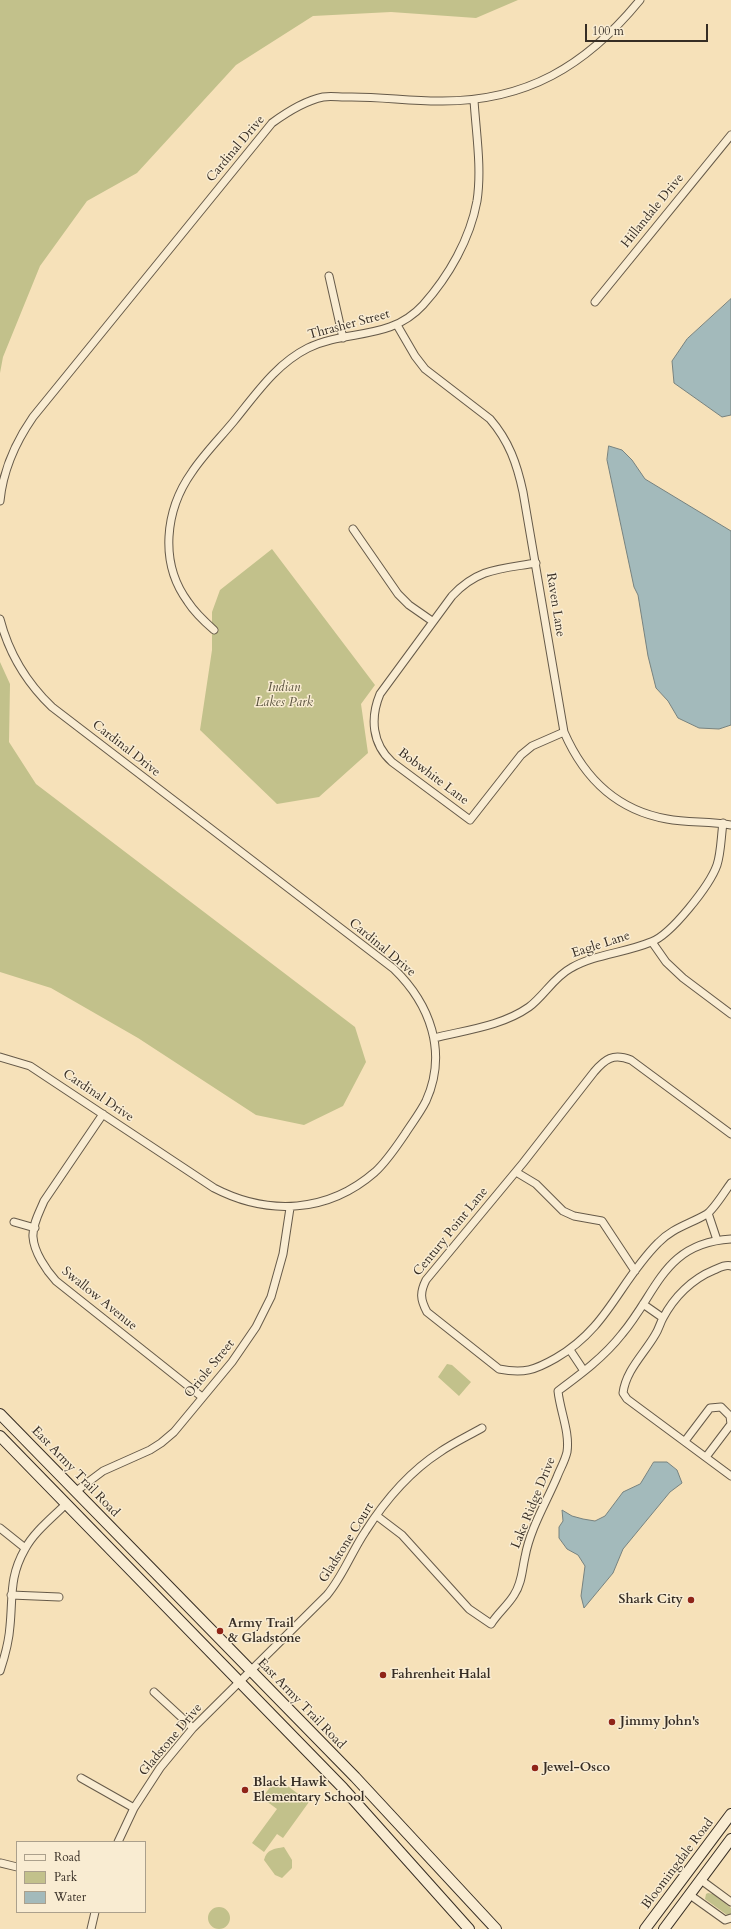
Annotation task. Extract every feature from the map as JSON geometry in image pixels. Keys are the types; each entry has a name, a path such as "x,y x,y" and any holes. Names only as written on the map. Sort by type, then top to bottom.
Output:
{"main road":[{"name":"East Army Trail Road","path":"0,1414 355,1777 496,1929"},
{"path":"0,1436 343,1788 469,1929"},
{"name":"Bloomingdale Road","path":"645,1929 731,1814"},
{"path":"664,1929 731,1839"}],"street":[{"name":"Cardinal Drive","path":"0,501 7,465 20,437 33,417 272,123 299,105 324,97 356,96 439,101 474,100 531,85 573,64 597,46 619,25 640,0"},
{"name":"Thrasher Street","path":"214,630 187,602 175,576 168,550 170,526 177,499 192,472 277,370 308,348 397,325 422,306 436,289 460,251 472,221 477,200 479,176 474,100"},
{"name":"Hillandale Drive","path":"595,302 731,135"},
{"path":"329,276 343,338"},
{"name":"Raven Lane","path":"397,325 415,356 425,369 490,419 508,443 519,471 564,732 581,765 593,780 606,792 624,805 648,815 667,819 723,823 731,825"},
{"path":"353,529 398,594 409,605 432,622"},
{"name":"Bobwhite Lane","path":"536,563 486,572 475,576 452,596 380,694 374,708 373,719 375,734 382,750 392,762 470,820 521,754 532,746 564,732"},
{"name":"Cardinal Drive","path":"0,619 4,635 14,658 23,673 44,698 60,713 394,969 408,983 420,1000 427,1014 434,1038 434,1069 426,1100 419,1114 388,1158 362,1182 342,1194 317,1203 290,1208 262,1205 225,1194 30,1066 0,1057"},
{"name":"Eagle Lane","path":"434,1038 485,1026 517,1014 539,999 562,974 578,964 652,942 675,925 712,877 718,864 723,823"},
{"path":"652,942 666,962 682,978 731,1014"},
{"name":"Century Point Lane","path":"731,1134 631,1060 620,1056 610,1058 601,1064 516,1172 426,1280 421,1290 421,1301 426,1312 499,1369 514,1372 529,1371 542,1366 570,1350 591,1331 610,1308 643,1259 659,1241 678,1227 708,1213 731,1183"},
{"name":"Swallow Avenue","path":"103,1114 44,1201 33,1237 41,1261 56,1281 202,1397"},
{"path":"516,1172 536,1184 563,1211 574,1216 602,1221 635,1271"},
{"name":"Oriole Street","path":"75,1492 103,1471 162,1443 174,1432 244,1345 256,1327 271,1296 283,1254 290,1208"},
{"path":"708,1213 718,1240"},
{"path":"14,1222 35,1228"},
{"path":"570,1350 584,1371 598,1360 622,1334 660,1277 677,1258 692,1248 718,1240 731,1239"},
{"path":"731,1266 726,1265 701,1275 679,1295 663,1318 656,1334 624,1382 623,1393 627,1399 731,1476"},
{"path":"643,1304 663,1318"},
{"name":"Lake Ridge Drive","path":"377,1516 402,1535 469,1609 491,1624 518,1588 532,1532 565,1460 567,1442 558,1391 584,1371"},
{"path":"684,1441 710,1408 721,1407 730,1416 731,1424 706,1457"},
{"name":"Gladstone Court","path":"240,1682 250,1670 336,1584 364,1533 399,1488 422,1466 441,1451 482,1428"},
{"path":"0,1670 8,1641 13,1576 25,1548 34,1536 66,1504"},
{"path":"0,1528 25,1548"},
{"path":"12,1595 59,1597"},
{"name":"Gladstone Drive","path":"118,1841 134,1808 160,1768 192,1728 240,1682"},
{"path":"154,1692 192,1728"},
{"path":"80,1778 134,1808"},
{"path":"1,1863 16,1867"},
{"path":"701,1880 731,1902"},
{"path":"690,1895 725,1920 731,1918"},
{"path":"91,1929 95,1913"}],"green space":[{"path":"0,0 518,0 476,18 391,12 313,16 236,65 137,173 87,201 40,266 3,357 0,373"},
{"name":"Indian Lakes Park","path":"272,549 375,685 361,704 368,753 319,797 277,804 200,730 212,650 212,612 220,590"},
{"path":"0,662 10,684 9,742 36,784 355,1027 366,1062 343,1106 304,1125 256,1115 138,1038 51,988 0,972"},
{"path":"447,1364 452,1365 471,1382 459,1396 438,1377"},
{"path":"277,1778 309,1802 283,1838 277,1834 264,1852 252,1843 277,1809 262,1798"},
{"path":"284,1847 292,1860 292,1868 282,1878 275,1875 264,1860 265,1856 269,1852 274,1849"},
{"path":"706,1894 713,1894 731,1908 731,1914 727,1915 705,1899"},
{"path":"219,1907 227,1910 230,1918 227,1926 219,1929 211,1926 208,1918 211,1910"}],"water":[{"path":"731,299 731,415 722,417 674,383 672,361 687,339"},
{"path":"609,446 622,450 632,460 645,479 731,531 731,725 719,729 699,728 678,718 668,701 656,688 648,656 638,595 634,587 607,460"},
{"path":"654,1462 667,1462 677,1470 682,1483 670,1492 623,1549 613,1573 584,1608 581,1596 585,1566 578,1555 567,1549 559,1538 559,1527 563,1521 562,1510 572,1516 595,1521 605,1516 623,1492 640,1484"}],"place":[{"name":"Shark City","path":"691,1600"},
{"name":"Army Trail & Gladstone","path":"220,1631"},
{"name":"Fahrenheit Halal","path":"383,1675"},
{"name":"Jimmy John's","path":"612,1722"},
{"name":"Jewel-Osco","path":"535,1768"},
{"name":"Black Hawk Elementary School","path":"245,1790"}]}
